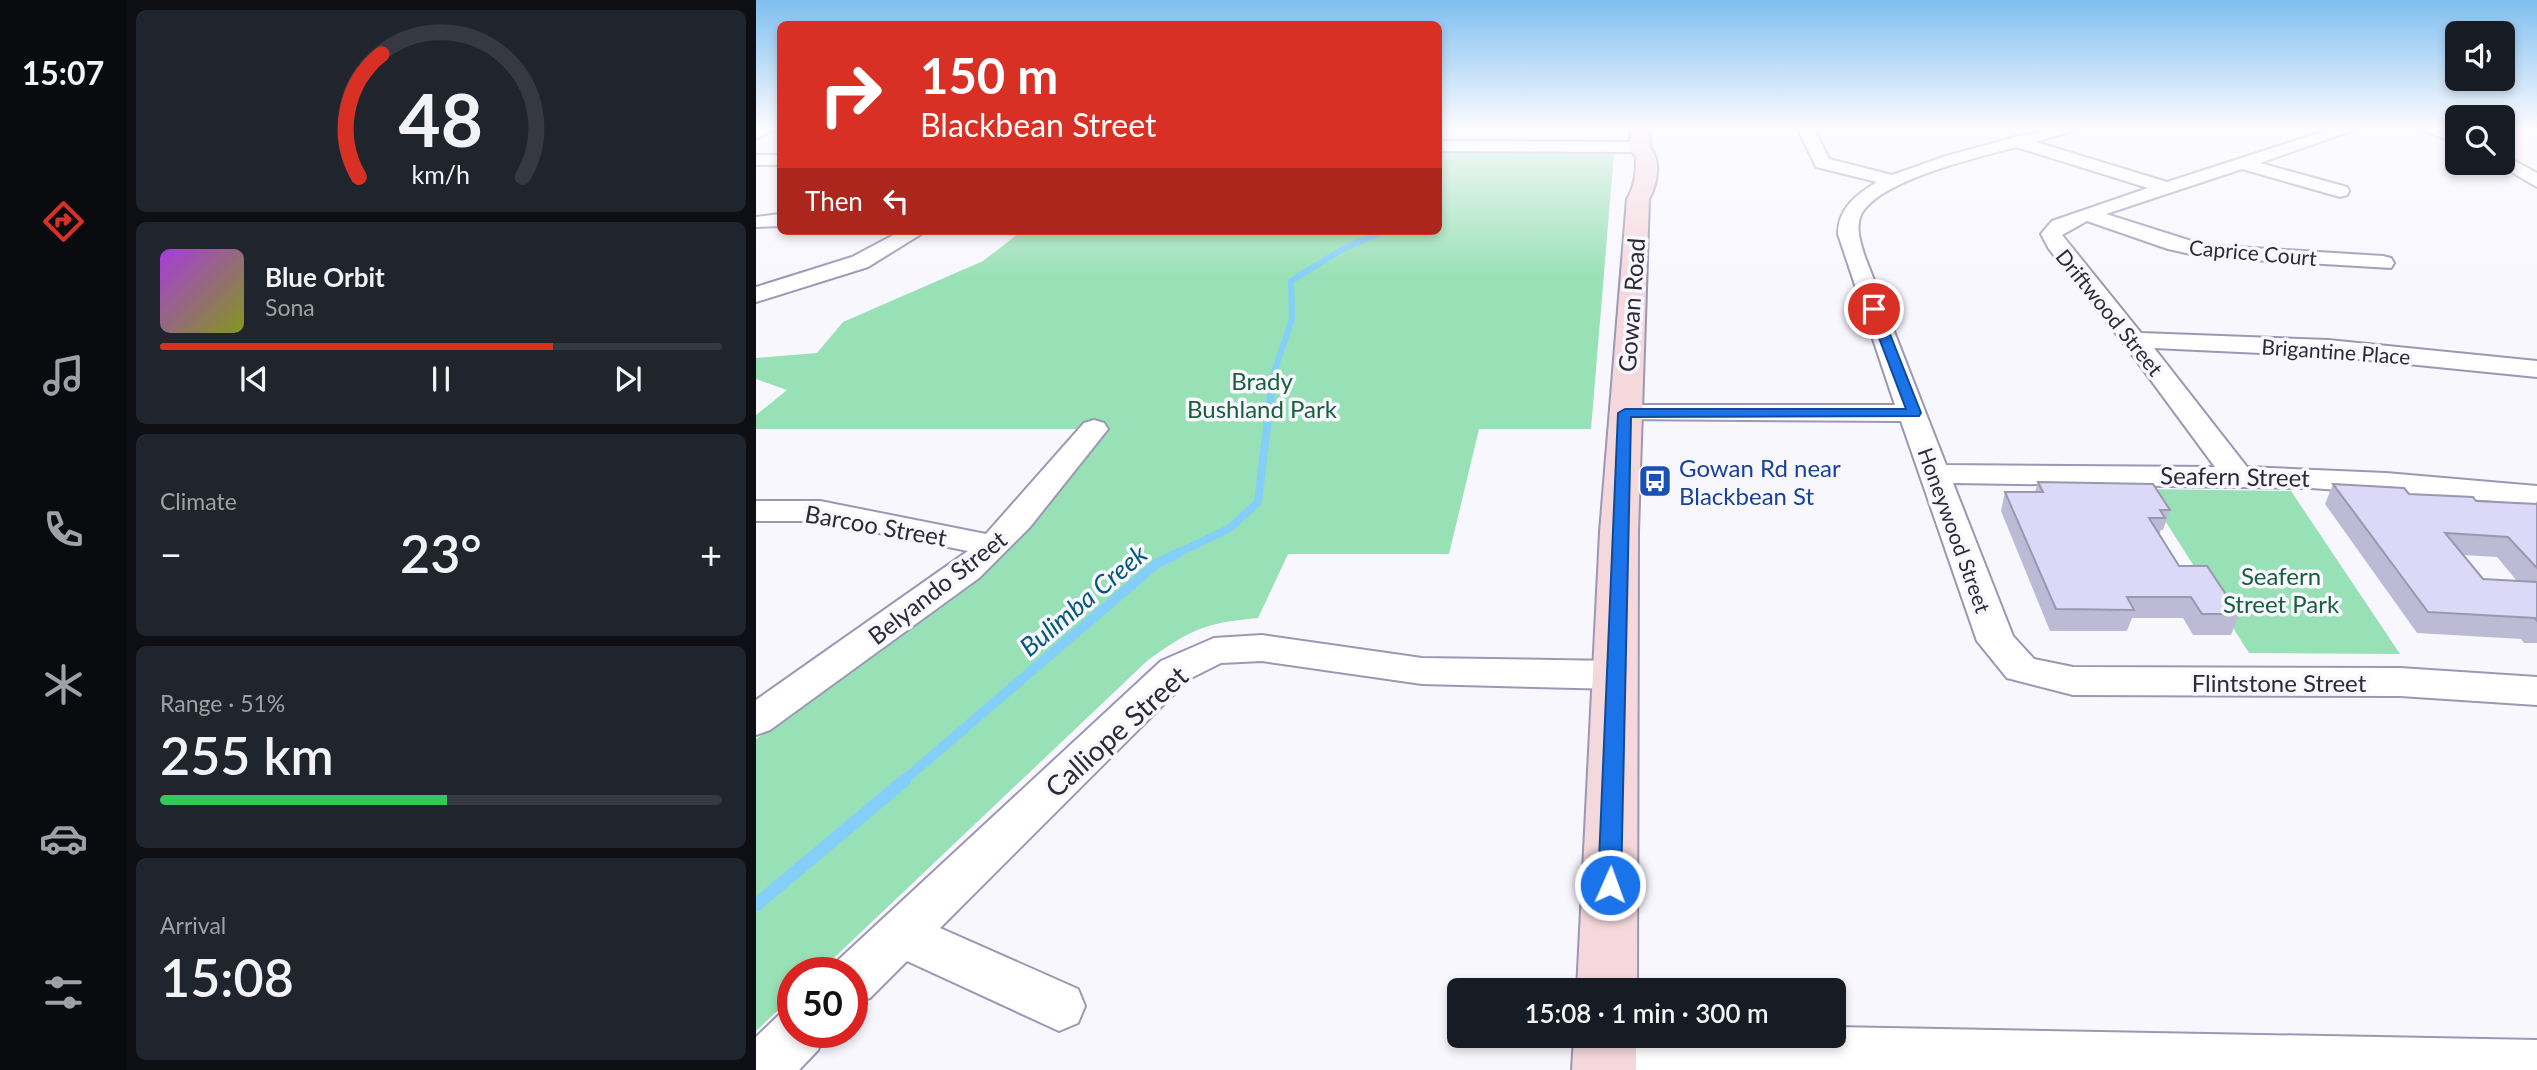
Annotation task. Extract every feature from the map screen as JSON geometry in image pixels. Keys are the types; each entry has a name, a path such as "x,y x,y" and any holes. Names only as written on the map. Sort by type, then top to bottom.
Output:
{"main road":[{"name":"Gowan Road","path":"1607,978 1625,413 1638,199 1642,195 1644,179"}],"street":[{"path":"1886,179 1890,180"},
{"name":"Honeywood Street","path":"1894,179 1860,201 1847,222 1847,233 1996,641 2021,669"},
{"path":"2139,179 2168,188"},
{"name":"Driftwood Street","path":"2196,179 2086,214 2059,225 2051,234 2056,245 2134,340 2236,474"},
{"path":"2296,179 2340,191"},
{"name":"Caprice Court","path":"2086,214 2175,245 2204,251 2383,263"},
{"path":"760,222 777,220"},
{"path":"756,295 860,262 909,235"},
{"name":"Brigantine Place","path":"2134,340 2328,348 2537,369"},
{"path":"1625,413 1914,413"},
{"name":"Belyando Street","path":"756,720 967,570 995,546 1015,527 1094,429"},
{"name":"Seafern Street","path":"1933,474 2236,474 2381,480 2537,495"},
{"name":"Barcoo Street","path":"756,511 820,511 995,546"},
{"name":"Calliope Street","path":"868,965 1175,670 1214,651 1262,648 1422,671 1616,675"},
{"name":"Flintstone Street","path":"2021,669 2073,681 2400,682 2537,691"},
{"path":"900,934 1059,1006"},
{"path":"1846,1044 2537,1067"},
{"path":"761,1070 783,1048"}],"green space":[{"name":"Brady Bushland Park","path":"1442,179 1612,179 1591,429 1479,429 1449,554 1288,554 1258,618 1224,622 1199,629 1148,660 835,957 777,957 777,1011 756,1031 756,739 969,584 1101,429 756,429 756,415 787,390 756,379 756,358 817,353 843,322 983,261 1017,235 1442,235"},
{"name":"Seafern Street Park","path":"2145,489 2291,491 2400,654 2249,653"}],"building":[{"path":"2038,482 2153,484 2170,510 2160,510 2165,518 2149,518 2179,566 2207,566 2239,614 2202,614 2191,597 2127,597 2134,610 2056,609 2005,492 2043,492"},
{"path":"2333,484 2404,488 2409,494 2473,497 2476,501 2537,504 2537,568 2508,537 2445,533 2483,579 2537,582 2537,621 2535,618 2428,612"}],"waterway":[{"name":"Bulimba Creek","path":"1366,239 1375,235"},
{"name":"Bulimba Creek","path":"1272,378 1292,319 1291,281 1343,249 1370,237"},
{"name":"Bulimba Creek","path":"1174,555 1230,528 1258,502 1273,376"},
{"name":"Bulimba Creek","path":"1174,555 1178,553"},
{"name":"Bulimba Creek","path":"902,782 1156,564 1174,555"},
{"name":"Bulimba Creek","path":"756,905 905,780"}],"place":[{"name":"Gowan Rd near Blackbean St","path":"1655,481"}],"route":[{"path":"1610,885 1619,532 1625,413 1914,413 1874,309"}]}
